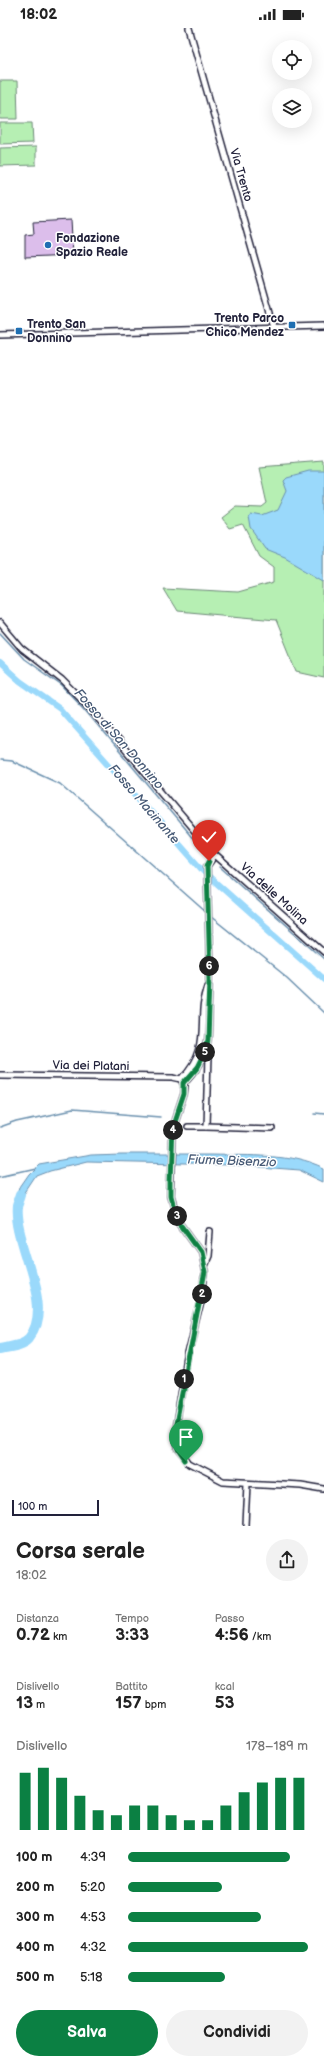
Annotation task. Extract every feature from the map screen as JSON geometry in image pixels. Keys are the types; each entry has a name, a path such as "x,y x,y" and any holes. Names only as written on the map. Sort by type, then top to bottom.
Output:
{"street":[{"name":"Via Trento","path":"189,28 274,327"},
{"path":"0,335 324,326"},
{"name":"Via delle Molina","path":"0,623 22,649 62,680 91,709 215,855 324,952"},
{"path":"215,855 209,861 207,871 210,979 203,997 203,1040 201,1054 183,1081 184,1094 173,1127 172,1140 171,1197 178,1220 201,1252 204,1265 202,1297 188,1353 176,1426 176,1442 179,1452 190,1464 223,1481 300,1485 324,1489"},
{"path":"201,1054 208,1057 206,1126"},
{"name":"Via dei Platani","path":"0,1076 173,1077 183,1081"},
{"path":"187,1126 272,1128"},
{"path":"204,1265 208,1256 210,1232"},
{"path":"246,1526 248,1483"}],"green space":[{"path":"0,81 17,81 18,119 0,119"},
{"path":"0,123 32,123 33,143 0,144"},
{"path":"36,147 36,165 0,166 0,148"},
{"path":"324,462 324,678 297,672 276,620 177,611 163,588 238,592 274,582 274,567 259,556 243,525 230,529 221,517 235,506 262,507 267,503 259,467"}],"water":[{"path":"308,471 324,471 324,580 285,557 265,549 251,529 249,517 251,514 262,516 278,510 287,491 283,480 286,477"},
{"path":"242,1154 283,1157 324,1169 324,1182 299,1170 232,1165 86,1162 50,1171 37,1176 23,1197 21,1208 14,1206 20,1187 29,1174 39,1164 91,1155"}],"building":[{"name":"Fondazione Spazio Reale","path":"71,220 73,255 25,257 25,235 34,234 33,222"}],"waterway":[{"name":"Fosso di San Donnino","path":"0,633 24,659 62,686 84,709 200,847"},
{"name":"Fosso Macinante","path":"0,663 20,681 60,709 204,872 324,979"},
{"path":"0,760 12,761 60,783 207,913"},
{"name":"Fosso di San Donnino","path":"220,867 324,959"},
{"path":"210,916 287,978 324,1013"},
{"path":"0,1128 17,1122 72,1110 161,1117"},
{"path":"314,1113 324,1114"},
{"path":"0,1176 35,1168"},
{"name":"Fiume Bisenzio","path":"0,1348 23,1342 29,1338 36,1324 38,1308 36,1291 17,1221 17,1206 21,1194"}],"place":[{"name":"Fondazione Spazio Reale","path":"48,245"},
{"name":"Trento Parco Chico Mendez","path":"292,325"},
{"name":"Trento San Donnino","path":"19,331"}],"route":[{"path":"186,1461 179,1452 175,1438 175,1430 188,1353 202,1297 205,1272 201,1252 178,1220 171,1197 172,1140 175,1118 184,1094 184,1083 194,1074 207,1048 210,979 207,866 209,861"}]}
